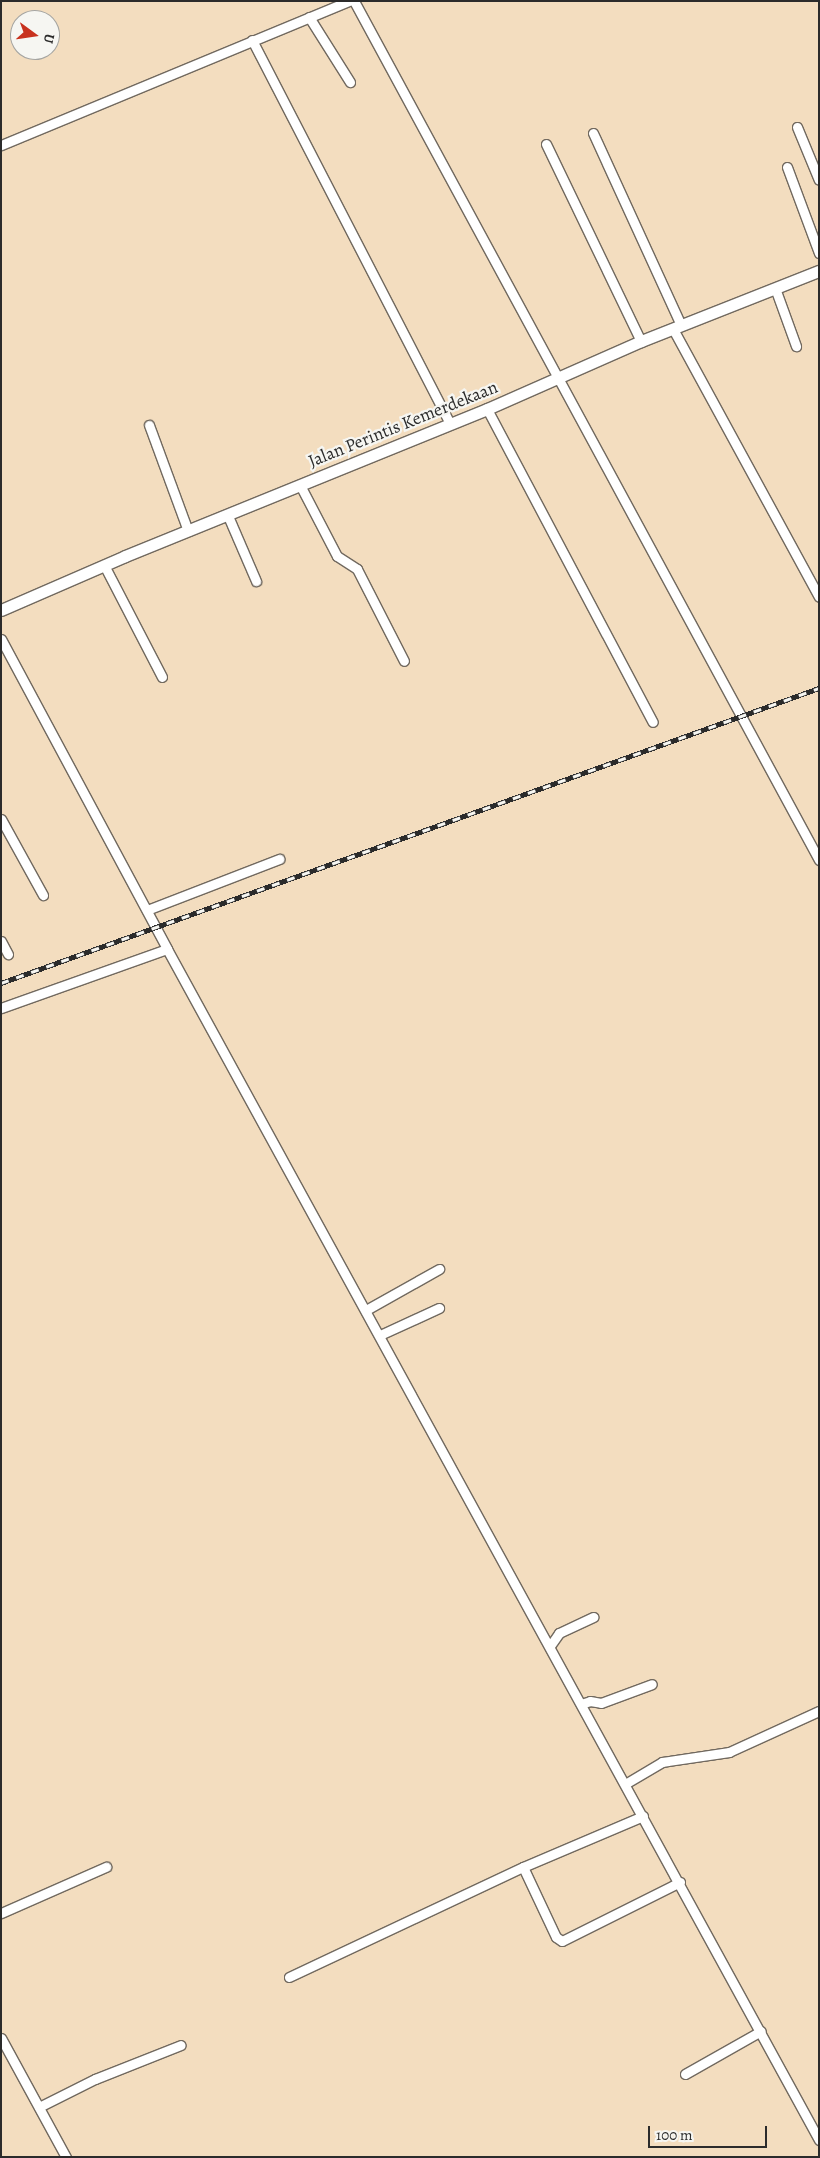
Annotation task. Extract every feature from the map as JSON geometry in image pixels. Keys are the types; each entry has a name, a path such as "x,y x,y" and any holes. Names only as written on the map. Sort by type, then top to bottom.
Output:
{"street":[{"path":"1,145 350,1"},
{"path":"354,1 819,860"},
{"path":"309,17 350,82"},
{"path":"252,40 450,423"},
{"path":"797,126 819,180"},
{"path":"593,133 677,327 819,597"},
{"path":"546,144 641,342"},
{"path":"786,167 819,252"},
{"name":"Jalan Perintis Kemerdekaan","path":"1,610 104,565 487,409 677,327 819,271"},
{"path":"775,288 796,346"},
{"path":"487,409 652,722"},
{"path":"149,425 188,531"},
{"path":"300,485 337,556 356,569 404,661"},
{"path":"228,516 256,581"},
{"path":"104,565 162,677"},
{"path":"1,639 167,949 680,1882 819,2140"},
{"path":"1,820 43,895"},
{"path":"147,910 280,859"},
{"path":"1,941 8,954"},
{"path":"1,1008 167,949"},
{"path":"366,1310 439,1270"},
{"path":"380,1335 440,1308"},
{"path":"550,1646 559,1632 593,1618"},
{"path":"581,1704 590,1701 601,1703 652,1684"},
{"path":"625,1784 662,1762 729,1752 819,1711"},
{"path":"289,1977 523,1867 643,1816"},
{"path":"1,1913 106,1867"},
{"path":"523,1867 559,1940 680,1882"},
{"path":"685,2074 761,2031"},
{"path":"1,2038 66,2157"},
{"path":"39,2107 95,2079 182,2045"}],"railway":[{"path":"1,983 819,688"}]}
